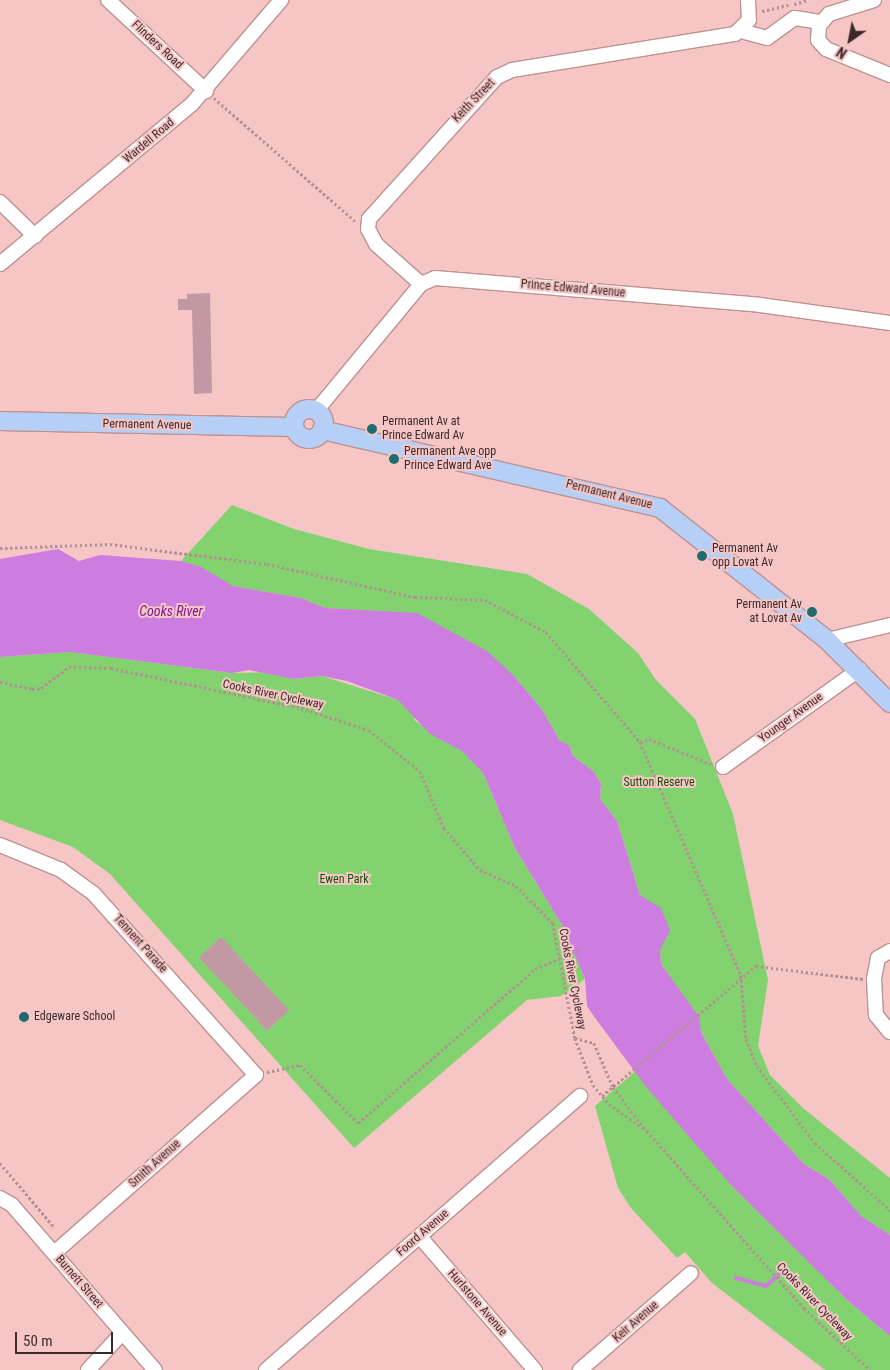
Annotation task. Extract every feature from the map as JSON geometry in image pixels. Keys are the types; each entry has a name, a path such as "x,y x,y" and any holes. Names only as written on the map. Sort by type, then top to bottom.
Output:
{"main road":[{"path":"302,411 316,411 323,422 322,430 305,439 294,427 302,411"},
{"name":"Permanent Avenue","path":"0,421 294,427"},
{"name":"Permanent Avenue","path":"322,430 660,508 827,640 860,669 890,703"}],"street":[{"name":"Flinders Road","path":"108,0 206,91"},
{"name":"Wardell Road","path":"0,264 206,91 281,0"},
{"path":"874,0 835,10 821,22 818,40 826,49 890,75"},
{"path":"749,6 741,31 767,38 795,18 821,22"},
{"name":"Keith Street","path":"369,234 369,219 377,208 497,77 512,70 741,31"},
{"path":"0,202 34,236"},
{"path":"316,411 421,284 369,234"},
{"name":"Prince Edward Avenue","path":"421,284 452,277 760,305 890,323"},
{"path":"827,640 890,625"},
{"name":"Younger Avenue","path":"723,766 860,669"},
{"name":"Tennent Parade","path":"0,845 61,870 93,893 256,1075"},
{"path":"890,950 878,958 874,979 876,1014 890,1032"},
{"name":"Smith Avenue","path":"54,1253 256,1075"},
{"name":"Foord Avenue","path":"266,1370 580,1096"},
{"name":"Burnett Street","path":"0,1198 12,1205 156,1370"},
{"name":"Hurlstone Avenue","path":"420,1237 535,1370"},
{"name":"Keir Avenue","path":"580,1370 691,1274"},
{"path":"88,1370 122,1333"}],"path":[{"path":"749,6 808,0"},
{"path":"206,91 369,234"},
{"path":"0,548 110,544 267,564 415,597 485,600 546,632 620,715 640,742 741,974 746,1039 756,1066 815,1143 890,1210"},
{"name":"Cooks River Cycleway","path":"0,682 32,689 70,667 111,668 301,708 370,730 420,771 444,828 480,870 516,886 553,923 575,1038 584,1071 602,1096 646,1131 777,1276 870,1370"},
{"path":"640,742 649,739 698,762 723,766"},
{"path":"256,1075 300,1065 358,1123 535,969 561,961 579,950"},
{"path":"602,1096 741,974 756,966 874,979"},
{"path":"575,1038 594,1043 613,1087 646,1131"},
{"path":"0,1163 55,1228"},
{"path":"0,1172 4,1170"}],"green space":[{"name":"Sutton Reserve","path":"232,505 294,529 369,549 527,574 589,609 638,653 656,680 695,719 733,814 768,980 758,1046 770,1075 803,1108 890,1178 890,1235 861,1216 830,1180 804,1164 727,1079 701,1032 698,1017 661,964 660,950 666,935 649,902 640,895 617,821 600,799 601,784 594,772 573,756 569,745 560,741 541,708 513,675 417,614 325,608 301,598 233,586 181,561"},
{"name":"Ewen Park","path":"70,652 232,673 277,672 294,679 322,676 398,700 416,715 414,720 462,751 483,773 515,848 562,925 585,979 561,996 527,1000 354,1148 110,874 73,847 0,820 0,657"},
{"path":"637,1070 732,1186 848,1301 890,1336 890,1370 825,1370 712,1283 685,1252 677,1258 631,1208 618,1188 595,1106"}],"water":[{"name":"Cooks River","path":"58,549 79,561 100,555 181,561 201,567 233,586 301,598 325,608 417,613 487,651 513,675 541,708 560,741 569,745 573,756 594,772 601,784 600,799 617,821 640,895 661,908 670,930 660,950 661,964 699,1017 701,1032 727,1079 804,1164 830,1180 861,1216 890,1235 890,1336 848,1301 732,1186 647,1088 593,1015 587,1006 585,979 562,925 515,848 483,773 462,751 430,734 398,700 347,681 322,676 294,679 249,670 232,673 70,652 0,657 0,559"}],"building":[{"path":"210,293 212,393 194,394 192,310 178,310 178,299 187,299 187,294"},
{"path":"221,937 289,1010 267,1031 199,957"}],"waterway":[{"path":"736,1278 766,1286 782,1272"}],"place":[{"name":"Permanent Av at Prince Edward Av","path":"372,429"},
{"name":"Permanent Ave opp Prince Edward Ave","path":"394,459"},
{"name":"Permanent Av opp Lovat Av","path":"702,556"},
{"name":"Permanent Av at Lovat Av","path":"812,612"},
{"name":"Edgeware School","path":"24,1017"}]}
